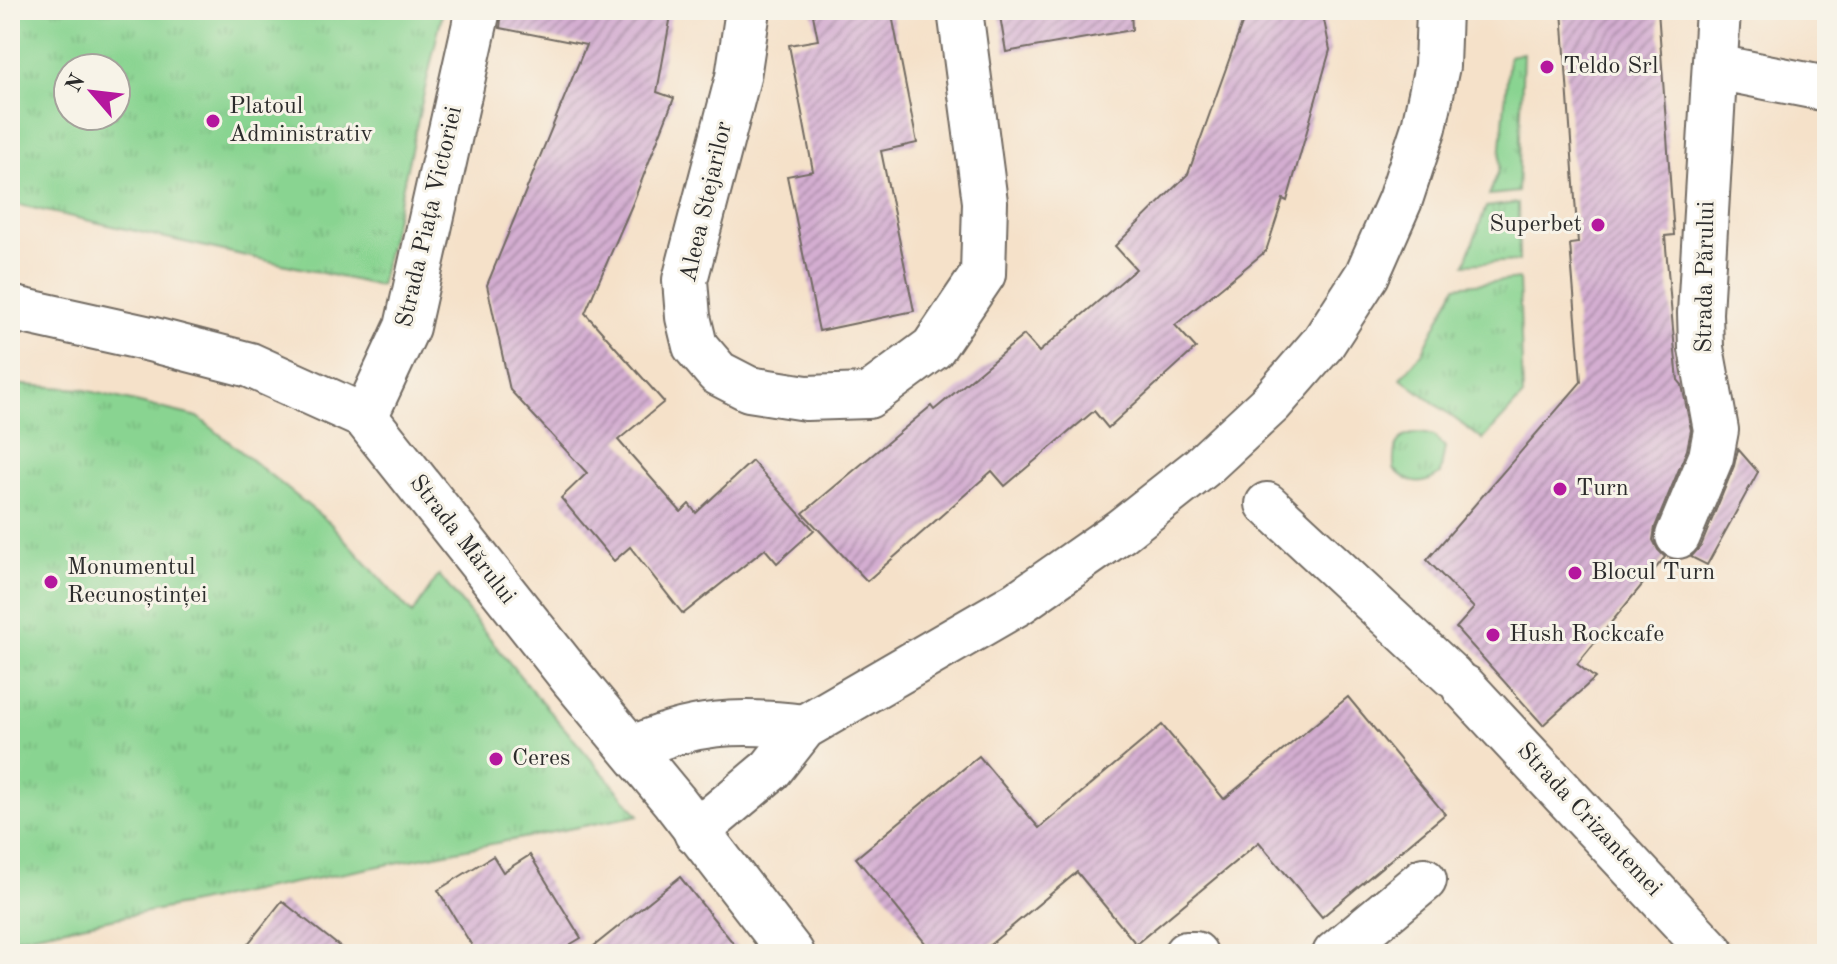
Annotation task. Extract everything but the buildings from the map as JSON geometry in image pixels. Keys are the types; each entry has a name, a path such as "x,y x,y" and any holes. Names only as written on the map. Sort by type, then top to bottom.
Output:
{"street":[{"name":"Strada Piața Victoriei","path":"365,417 407,327 478,10"},
{"name":"Aleea Stejarilor","path":"748,10 738,77 685,280 688,317 695,346 718,373 749,389 806,398 868,396 933,348 983,274 985,202 960,10"},
{"path":"696,832 771,769 804,727 1018,603 1121,531 1202,467 1271,403 1323,343 1367,275 1400,200 1424,127 1437,66 1439,10"},
{"name":"Strada Părului","path":"1678,536 1711,457 1716,430 1701,348 1700,313 1718,10"},
{"path":"1716,67 1827,89"},
{"name":"Strada Mărului","path":"10,308 250,365 365,417 792,954"},
{"path":"1267,504 1456,678"},
{"name":"Strada Crizantemei","path":"1456,678 1713,954"},
{"path":"632,749 662,735 694,726 768,723 804,727"},
{"path":"1335,954 1424,880"},
{"path":"1186,954 1195,954"}],"green space":[{"name":"Platoul Administrativ","path":"10,10 443,10 380,286 10,203"},
{"path":"1523,53 1518,192 1489,195 1499,170 1509,56"},
{"path":"1518,203 1519,261 1465,264 1486,207"},
{"path":"1519,279 1523,396 1483,440 1401,378 1422,353 1456,286"},
{"path":"10,384 81,389 198,417 330,523 412,614 439,575 529,687 639,815 10,939"},
{"path":"1421,433 1434,436 1445,447 1440,474 1427,481 1416,482 1394,469 1394,454 1401,439"}],"place":[{"name":"Teldo Srl","path":"1547,67"},
{"name":"Platoul Administrativ","path":"213,121"},
{"name":"Superbet","path":"1598,225"},
{"name":"Turn","path":"1560,489"},
{"name":"Blocul Turn","path":"1575,573"},
{"name":"Monumentul Recunoștinței","path":"51,582"},
{"name":"Hush Rockcafe","path":"1493,635"},
{"name":"Ceres","path":"496,759"}]}
